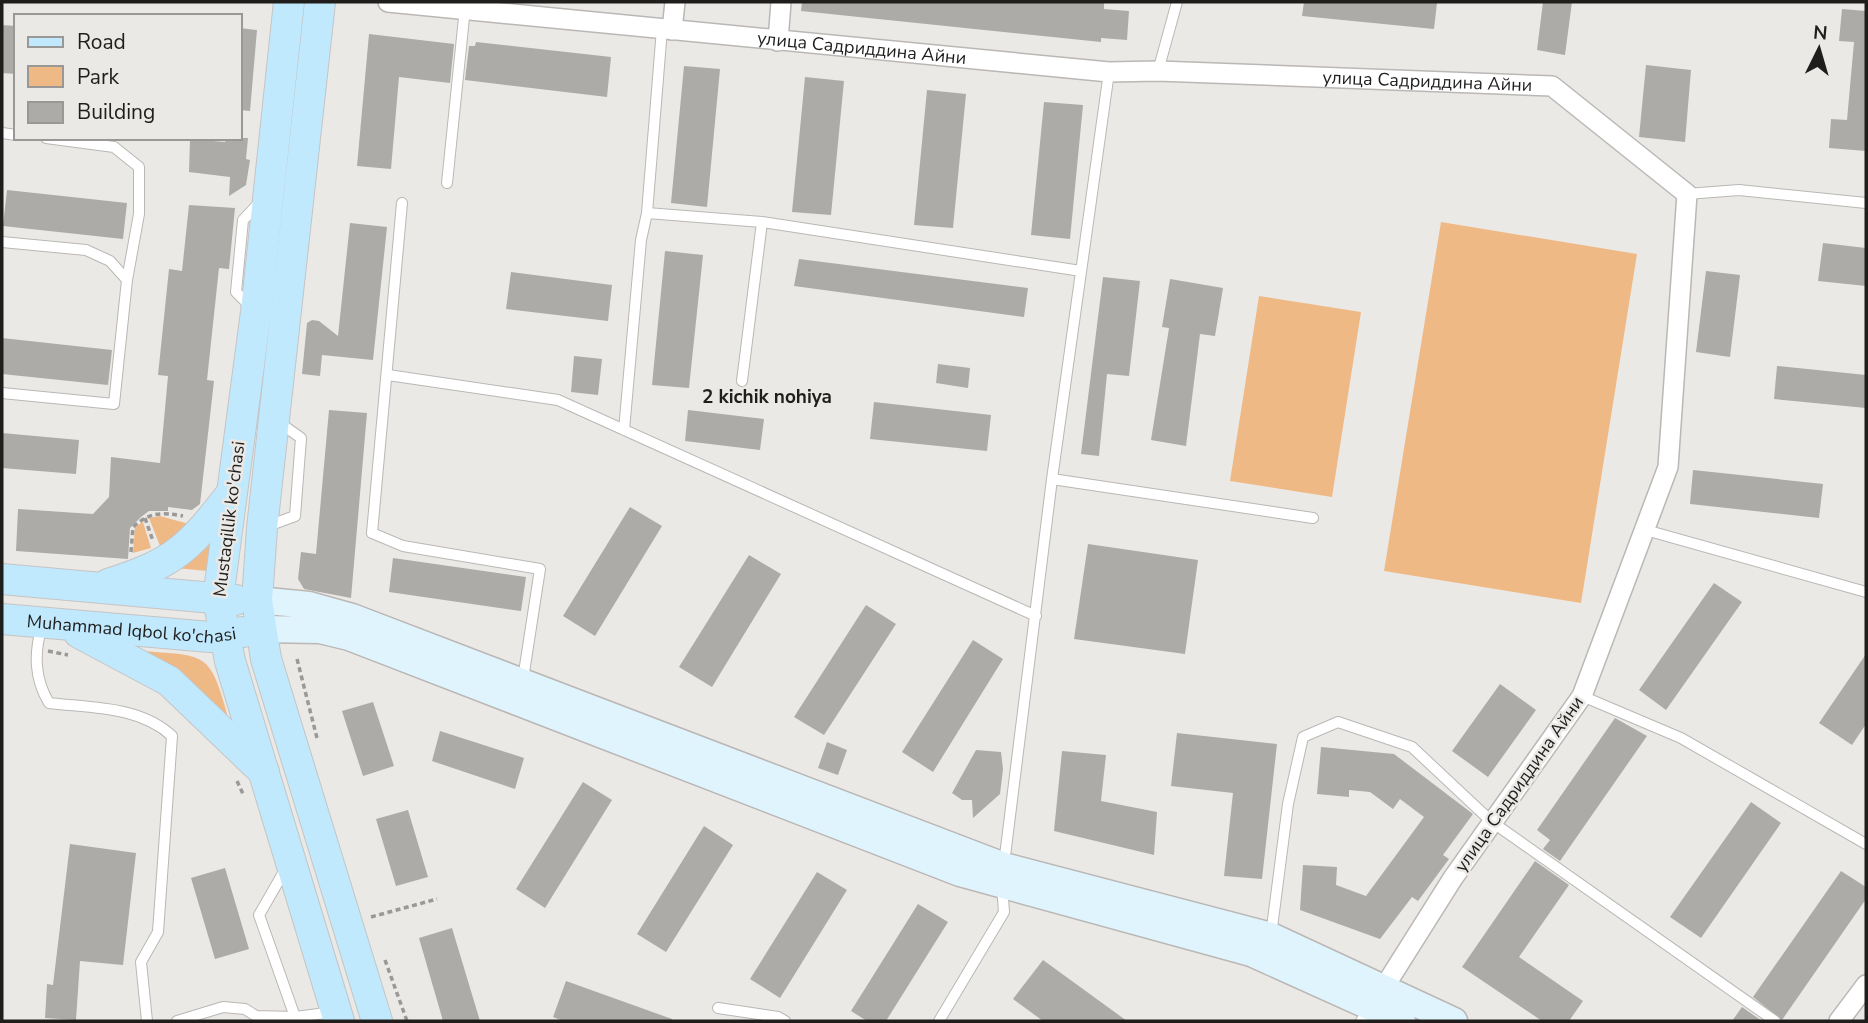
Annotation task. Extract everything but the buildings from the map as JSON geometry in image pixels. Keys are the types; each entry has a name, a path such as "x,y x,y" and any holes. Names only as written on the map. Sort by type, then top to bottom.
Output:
{"main road":[{"name":"Mustaqillik ko'chasi","path":"289,2 256,312 218,599 223,635 338,1017"},
{"name":"Mustaqillik ko'chasi","path":"320,2 262,528 258,615 266,659 377,1021"},
{"path":"101,586 141,572 182,552 231,494"},
{"name":"Muhammad Iqbol ko'chasi","path":"2,579 101,586 218,599 258,615"},
{"path":"258,615 287,602 337,612 523,682 1003,876 1271,936 1454,1021"},
{"path":"258,615 349,637 593,733 1003,876 1251,953 1402,1021"},
{"name":"Muhammad Iqbol ko'chasi","path":"2,619 54,639 210,637 223,635 258,615"},
{"path":"54,639 169,681 266,774"}],"street":[{"name":"улица Садриддина Айни","path":"388,2 466,8 493,6 778,41 1109,72 1158,71 1552,86 1687,194 1668,467 1582,696 1492,822 1383,989"},
{"path":"667,29 675,2"},
{"path":"778,41 781,2"},
{"path":"1839,1021 1866,985"}],"lane":[{"path":"1158,71 1177,2"},
{"path":"447,183 466,8"},
{"path":"624,430 641,240 647,213 667,29"},
{"path":"939,1021 1004,912 1003,876 1052,480 1109,72"},
{"path":"2,393 114,404 127,281 139,214 139,167 114,147 61,140"},
{"path":"1687,194 1739,190 1866,203"},
{"path":"402,203 372,533 403,546 540,569 523,682"},
{"path":"647,213 762,222 1081,271"},
{"path":"742,381 762,222"},
{"path":"2,242 86,250 110,261 127,281"},
{"path":"388,375 558,400 1036,616"},
{"path":"1052,480 1313,518"},
{"path":"1643,529 1866,592"},
{"path":"54,639 40,687 49,703 138,714 158,723 172,736 158,932 141,962 142,994 147,1021"},
{"path":"1582,696 1681,738 1866,844"},
{"path":"1271,936 1288,804 1303,737 1338,722 1412,747 1492,822 1775,1021"},
{"path":"292,858 259,915 295,1019"},
{"path":"1361,1021 1383,989"},
{"path":"177,1021 223,1007 245,1009 256,1016 295,1019 338,1017"},
{"path":"718,1008 778,1017 785,1021"}],"path":[{"path":"130,561 133,527 145,517 156,513 188,516"},
{"path":"145,517 157,553"},
{"path":"297,659 317,738"},
{"path":"233,774 247,800"},
{"path":"367,904 371,917 437,900"},
{"path":"384,957 407,1021"}],"green space":[{"path":"1441,222 1637,254 1581,603 1384,571"},
{"path":"1259,296 1361,312 1332,497 1230,481"},
{"path":"160,516 189,524 160,546 149,518"},
{"path":"143,522 151,548 133,553 135,527"},
{"path":"211,537 208,571 175,568"},
{"path":"128,650 191,656 202,661 217,682 231,728"}],"district":[{"name":"2 kichik nohiya","path":"767,396"}]}
